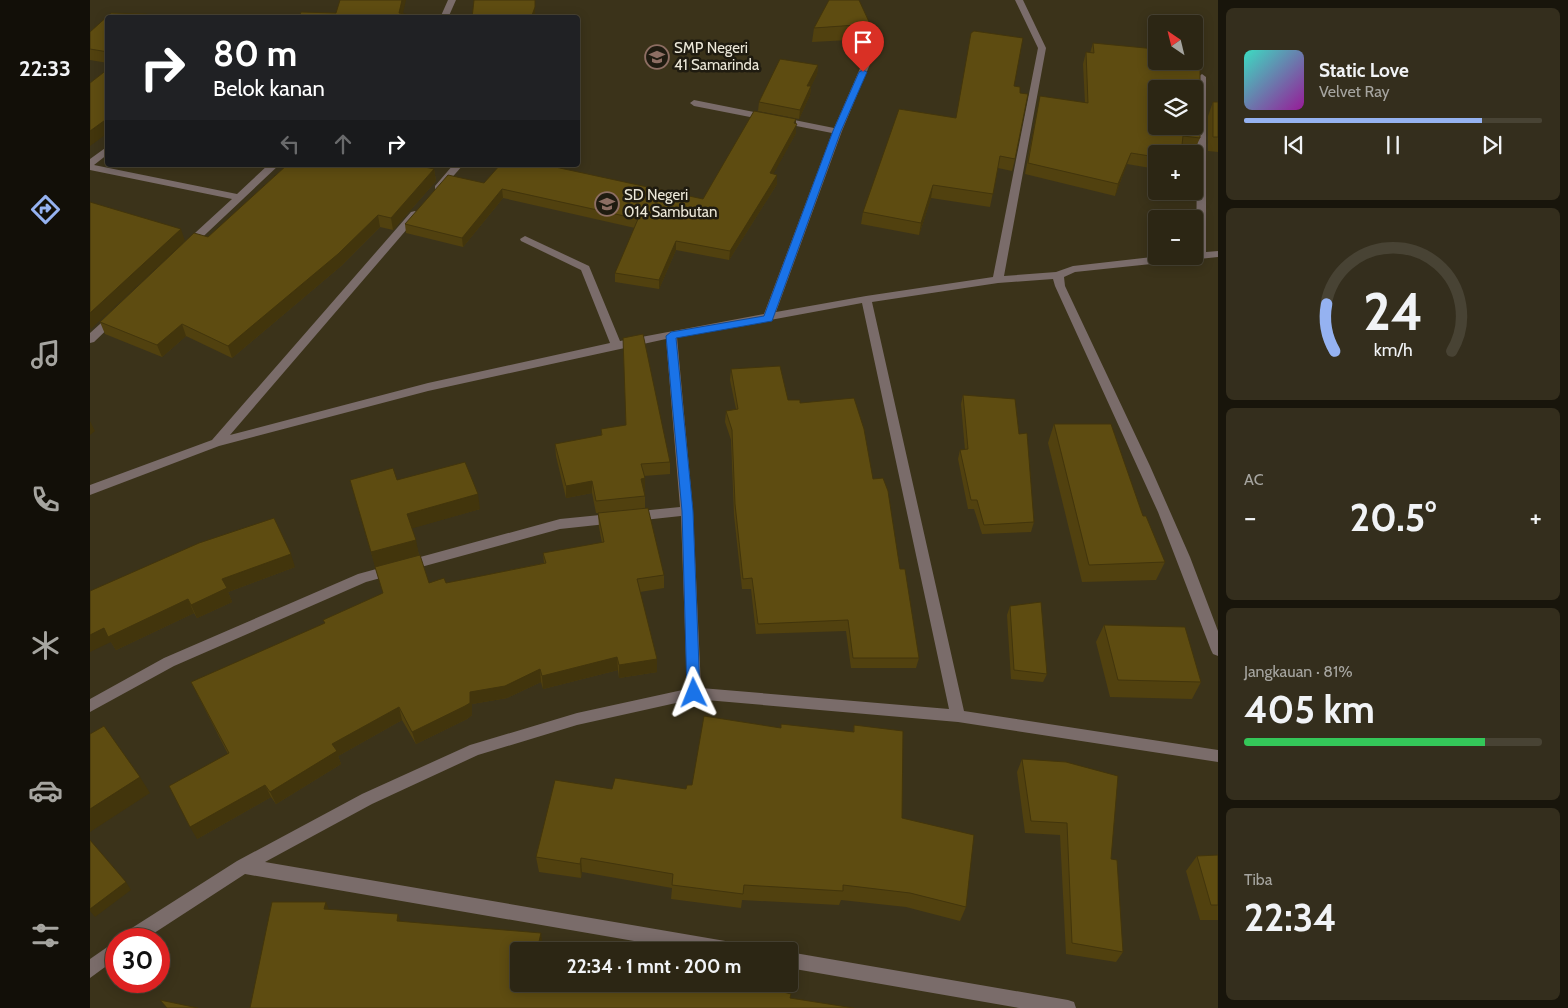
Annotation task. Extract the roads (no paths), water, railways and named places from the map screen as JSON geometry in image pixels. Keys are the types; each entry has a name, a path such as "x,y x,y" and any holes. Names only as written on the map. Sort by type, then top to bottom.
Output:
{"street":[{"path":"445,15 452,0"},
{"path":"998,280 1042,48 1019,0"},
{"path":"768,318 837,131 869,57"},
{"path":"1198,210 1202,77"},
{"path":"694,103 837,131"},
{"path":"90,166 105,153"},
{"path":"90,166 238,197"},
{"path":"182,252 272,167"},
{"path":"216,443 456,167"},
{"path":"525,239 585,268 616,344"},
{"path":"1203,255 1218,254"},
{"path":"90,490 216,443 428,386 616,344 671,336 866,299 998,280 1058,275 1073,269 1148,261"},
{"path":"1058,275 1060,286 1136,446 1205,612 1218,650"},
{"path":"866,299 958,716"},
{"path":"90,340 125,307"},
{"path":"671,336 688,511 694,693"},
{"path":"90,706 169,662 363,578 560,524 688,511"},
{"path":"147,928 243,866 368,799 475,750 577,719 694,693 958,716 1218,756"},
{"path":"243,866 686,942"},
{"path":"90,970 105,958"},
{"path":"798,962 1068,1008"}],"place":[{"name":"SMP Negeri 41 Samarinda","path":"657,57"},
{"name":"SD Negeri 014 Sambutan","path":"607,204"}]}
